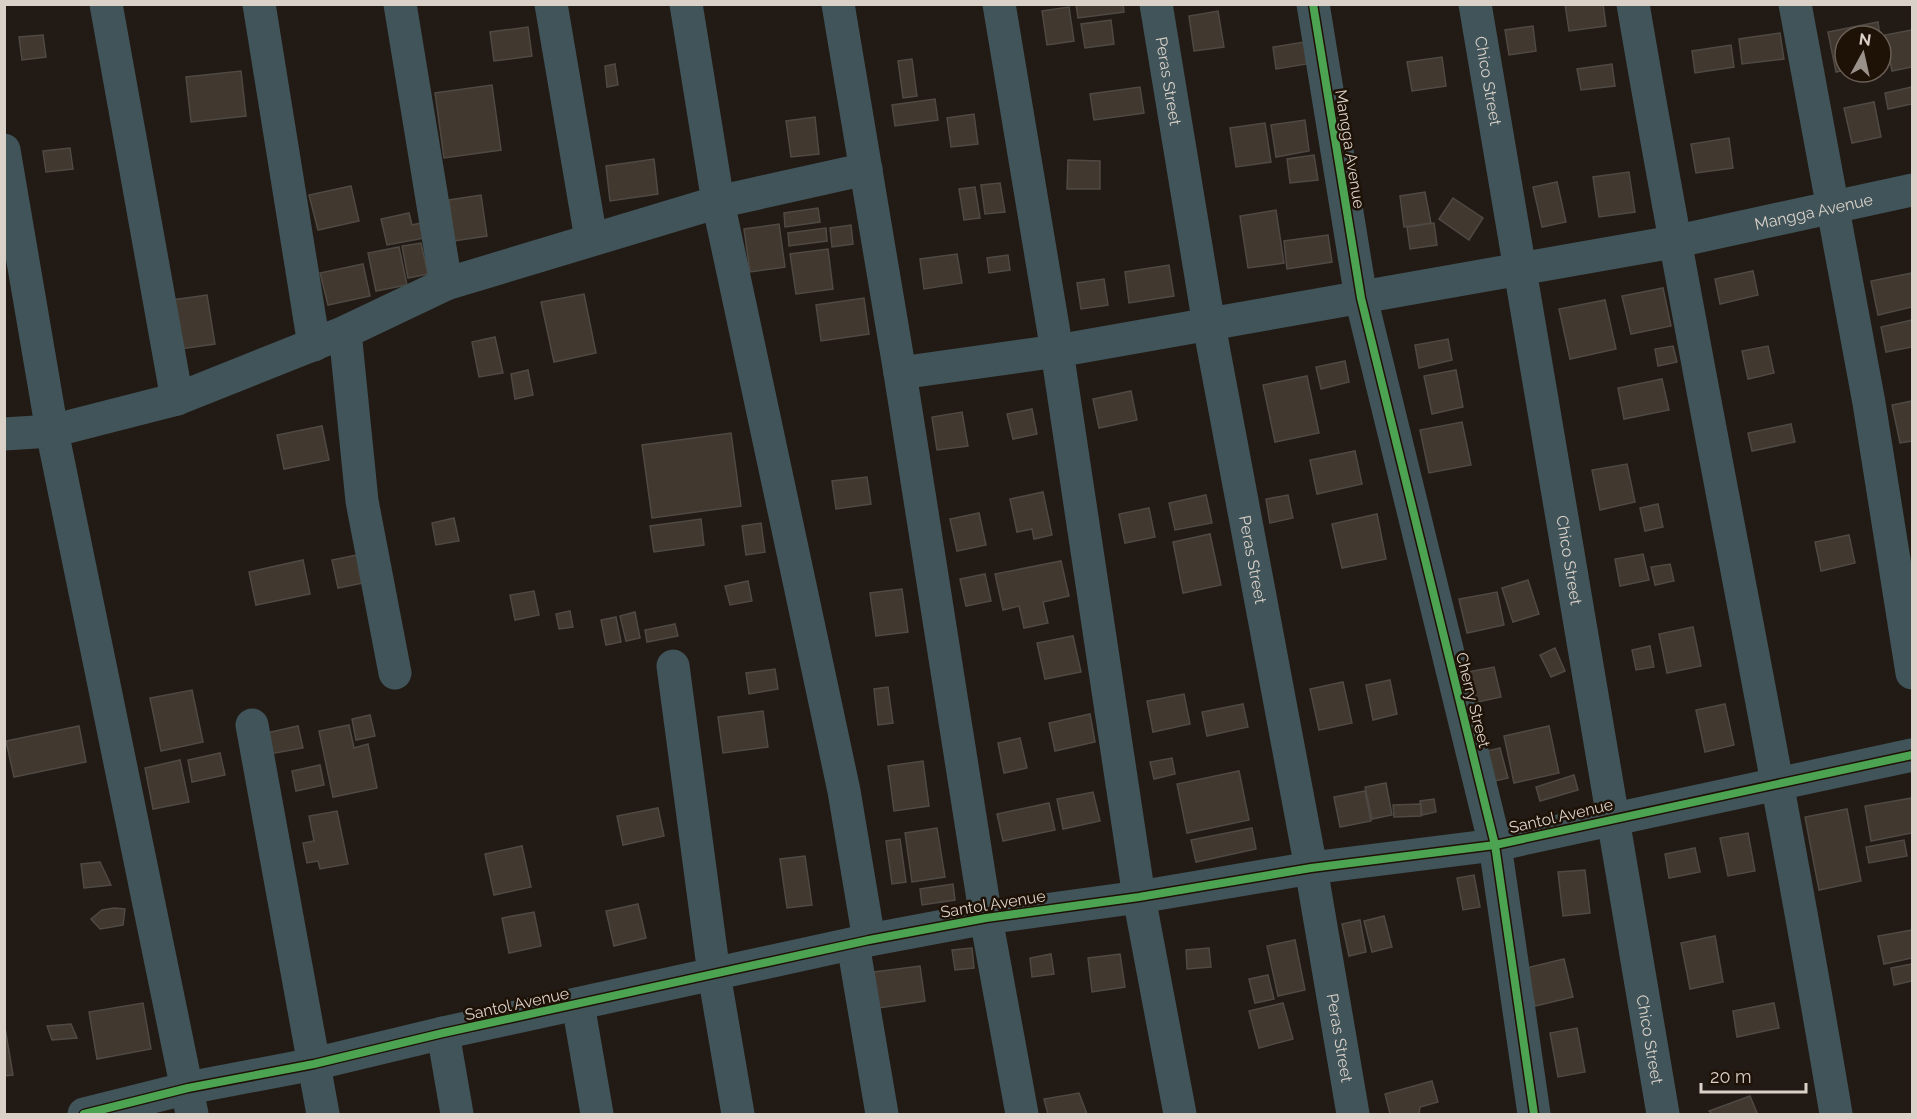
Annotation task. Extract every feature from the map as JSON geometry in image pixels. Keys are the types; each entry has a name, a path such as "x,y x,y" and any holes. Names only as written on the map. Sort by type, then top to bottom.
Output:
{"street":[{"path":"106,4 177,399"},
{"path":"259,4 315,345"},
{"path":"400,4 446,284"},
{"path":"551,4 591,239"},
{"path":"686,4 718,202 844,791 882,1114"},
{"path":"838,4 900,373 986,918 1022,1114"},
{"path":"999,4 1057,351 1139,897 1180,1114"},
{"name":"Peras Street","path":"1156,4 1209,324 1311,868 1353,1114"},
{"name":"Mangga Avenue","path":"1313,4 1361,298"},
{"name":"Chico Street","path":"1475,4 1523,269 1611,818 1663,1114"},
{"path":"1634,4 1673,243 1794,865 1836,1114"},
{"path":"1795,4 1831,209 1869,403 1912,673"},
{"path":"4,150 52,431 190,1101"},
{"path":"4,434 52,431 177,399 315,345 446,284 718,202 866,169"},
{"name":"Mangga Avenue","path":"900,373 1057,351 1673,243 1912,190"},
{"name":"Cherry Street","path":"1361,298 1495,845 1534,1114"},
{"path":"345,332 363,501 395,673"},
{"path":"673,666 714,974 738,1114"},
{"path":"252,725 322,1114"},
{"name":"Santol Avenue","path":"84,1114 190,1101 314,1064 443,1033 861,942 986,918 1139,897 1311,868 1495,845 1611,818 1912,755"},
{"path":"578,1004 597,1114"},
{"path":"443,1033 457,1114"}],"building":[{"path":"1076,4 1123,4 1124,12 1078,18"},
{"path":"1565,4 1603,4 1606,26 1569,31"},
{"path":"1069,7 1074,41 1047,45 1042,11"},
{"path":"1218,11 1224,47 1194,51 1189,16"},
{"path":"1111,20 1114,44 1085,48 1081,24"},
{"path":"1533,26 1536,51 1509,55 1505,30"},
{"path":"528,27 532,56 494,61 490,32"},
{"path":"1912,30 1912,67 1893,71 1893,34"},
{"path":"1833,31 1833,57 1828,32"},
{"path":"1780,33 1784,59 1742,64 1739,39"},
{"path":"43,35 46,57 22,60 19,37"},
{"path":"1304,42 1307,64 1276,69 1273,47"},
{"path":"1731,45 1734,67 1695,73 1692,51"},
{"path":"1442,57 1446,86 1412,91 1407,62"},
{"path":"912,59 917,96 903,98 898,61"},
{"path":"615,64 618,85 607,87 605,66"},
{"path":"1612,64 1615,86 1581,90 1577,69"},
{"path":"241,71 246,116 191,122 186,77"},
{"path":"492,85 501,150 444,158 435,93"},
{"path":"1140,87 1144,113 1094,120 1090,94"},
{"path":"1912,87 1912,104 1888,109 1885,93"},
{"path":"935,99 938,120 895,126 892,105"},
{"path":"1874,102 1881,137 1852,143 1844,108"},
{"path":"974,114 978,144 951,147 947,118"},
{"path":"815,117 819,154 791,157 786,121"},
{"path":"1305,120 1309,151 1276,157 1271,125"},
{"path":"1265,123 1271,162 1236,167 1230,128"},
{"path":"1729,138 1733,168 1696,173 1691,144"},
{"path":"70,148 73,169 46,172 43,151"},
{"path":"1314,155 1318,180 1290,183 1287,159"},
{"path":"654,159 658,194 610,201 606,166"},
{"path":"1068,160 1100,161 1100,189 1067,189"},
{"path":"1629,172 1635,212 1599,217 1593,177"},
{"path":"1557,182 1566,222 1542,227 1533,187"},
{"path":"1000,183 1005,212 985,214 981,185"},
{"path":"351,186 359,221 318,230 309,195"},
{"path":"975,187 980,218 964,220 959,189"},
{"path":"1425,192 1431,223 1404,227 1400,196"},
{"path":"481,195 487,236 454,241 449,200"},
{"path":"1453,198 1483,218 1469,240 1439,219"},
{"path":"818,208 820,222 785,227 784,213"},
{"path":"1276,210 1284,263 1248,268 1240,216"},
{"path":"409,213 412,225 421,223 425,238 387,245 381,219"},
{"path":"1434,223 1437,245 1410,249 1407,227"},
{"path":"779,224 785,267 750,272 744,229"},
{"path":"851,225 853,244 832,247 830,228"},
{"path":"826,228 827,241 789,246 788,233"},
{"path":"1328,235 1332,262 1287,269 1284,241"},
{"path":"421,243 428,274 408,278 402,246"},
{"path":"399,247 407,285 376,291 368,253"},
{"path":"828,249 833,289 796,294 790,254"},
{"path":"957,254 962,283 924,289 920,259"},
{"path":"1008,255 1010,270 989,273 987,258"},
{"path":"363,264 370,296 328,305 320,273"},
{"path":"1169,265 1174,296 1129,303 1125,272"},
{"path":"1753,271 1758,295 1720,304 1715,279"},
{"path":"1912,273 1912,307 1878,315 1871,281"},
{"path":"1104,279 1108,305 1081,309 1077,283"},
{"path":"1663,288 1671,326 1631,334 1622,296"},
{"path":"584,294 596,353 554,362 541,302"},
{"path":"207,295 215,344 180,349 172,300"},
{"path":"864,298 869,334 821,341 816,305"},
{"path":"1605,300 1616,349 1570,359 1559,309"},
{"path":"1912,320 1912,347 1886,352 1881,327"},
{"path":"495,337 503,373 479,377 472,342"},
{"path":"1448,339 1452,360 1419,368 1415,345"},
{"path":"1673,346 1677,362 1658,366 1655,349"},
{"path":"1768,346 1774,373 1748,379 1742,351"},
{"path":"1345,361 1349,382 1321,389 1316,367"},
{"path":"528,370 533,395 515,399 511,374"},
{"path":"1456,370 1463,407 1432,414 1424,376"},
{"path":"1307,376 1319,433 1275,442 1263,385"},
{"path":"1662,379 1669,410 1624,419 1618,388"},
{"path":"1131,391 1137,420 1099,428 1093,399"},
{"path":"1912,401 1912,441 1900,443 1892,405"},
{"path":"1032,409 1037,434 1013,439 1007,414"},
{"path":"962,412 968,446 937,450 932,417"},
{"path":"1462,422 1471,465 1429,473 1420,430"},
{"path":"1791,424 1795,442 1752,451 1748,433"},
{"path":"322,426 329,460 284,469 277,435"},
{"path":"731,433 741,506 652,518 642,445"},
{"path":"1355,451 1362,484 1317,494 1310,460"},
{"path":"1627,464 1635,502 1600,510 1592,470"},
{"path":"867,477 871,504 836,509 832,481"},
{"path":"1043,492 1052,535 1034,539 1032,529 1017,532 1010,499"},
{"path":"1206,495 1212,523 1175,530 1169,503"},
{"path":"1288,495 1293,518 1270,523 1266,499"},
{"path":"1658,504 1663,527 1645,531 1640,508"},
{"path":"1149,508 1155,537 1125,543 1119,514"},
{"path":"979,513 986,545 957,551 950,519"},
{"path":"1377,514 1386,559 1342,568 1332,524"},
{"path":"454,518 459,541 436,545 432,523"},
{"path":"701,519 704,545 654,552 650,526"},
{"path":"761,523 765,552 746,555 742,526"},
{"path":"1210,534 1221,585 1183,593 1173,542"},
{"path":"1849,535 1855,563 1821,571 1815,542"},
{"path":"367,553 373,581 338,588 332,560"},
{"path":"1643,554 1649,580 1620,586 1615,559"},
{"path":"303,560 310,594 256,605 249,572"},
{"path":"1061,561 1069,596 1043,602 1048,623 1024,628 1019,606 1003,610 995,574"},
{"path":"1670,564 1674,581 1655,585 1651,567"},
{"path":"985,574 991,601 966,606 960,579"},
{"path":"1528,580 1539,614 1513,622 1502,588"},
{"path":"748,581 752,601 730,605 725,586"},
{"path":"902,589 908,632 876,636 870,593"},
{"path":"534,591 539,615 515,620 510,595"},
{"path":"1497,592 1504,625 1467,633 1459,599"},
{"path":"570,611 573,627 559,629 556,614"},
{"path":"635,612 640,638 626,641 620,616"},
{"path":"616,617 621,642 606,645 601,620"},
{"path":"675,624 678,636 647,642 645,630"},
{"path":"1693,627 1701,666 1667,673 1659,634"},
{"path":"1073,636 1081,672 1045,679 1037,643"},
{"path":"1650,646 1654,667 1636,670 1632,650"},
{"path":"1555,648 1565,671 1551,677 1540,655"},
{"path":"1494,667 1501,697 1468,704 1462,673"},
{"path":"775,669 778,689 749,694 746,673"},
{"path":"1390,680 1397,714 1373,720 1366,685"},
{"path":"1343,682 1352,723 1319,730 1310,689"},
{"path":"888,687 893,723 878,725 874,689"},
{"path":"192,690 203,742 161,751 150,698"},
{"path":"1184,694 1190,724 1153,732 1147,701"},
{"path":"1243,704 1248,727 1207,736 1202,712"},
{"path":"1725,704 1734,745 1705,752 1696,710"},
{"path":"763,711 768,747 723,753 718,717"},
{"path":"1090,714 1095,742 1055,751 1049,723"},
{"path":"370,715 375,736 356,740 352,719"},
{"path":"349,725 354,748 368,744 377,788 333,797 319,731"},
{"path":"79,726 86,762 14,777 6,741"},
{"path":"298,726 303,748 270,754 266,733"},
{"path":"1549,726 1559,773 1514,783 1504,736"},
{"path":"1020,738 1027,768 1004,773 998,743"},
{"path":"1500,748 1508,778 1481,784 1474,754"},
{"path":"220,753 225,775 192,782 188,760"},
{"path":"1172,758 1175,774 1154,779 1150,762"},
{"path":"180,760 189,802 153,809 145,768"},
{"path":"923,761 929,806 894,811 888,766"},
{"path":"320,765 324,785 296,791 292,771"},
{"path":"1239,771 1249,820 1187,833 1177,784"},
{"path":"1574,775 1578,790 1540,801 1536,787"},
{"path":"1386,783 1392,815 1372,819 1365,787"},
{"path":"1365,791 1371,821 1340,827 1334,797"},
{"path":"1093,792 1100,821 1063,829 1057,799"},
{"path":"1912,798 1912,833 1871,841 1865,806"},
{"path":"1434,799 1436,812 1422,815 1420,801"},
{"path":"1049,803 1055,830 1003,841 997,814"},
{"path":"1421,804 1421,816 1394,817 1393,805"},
{"path":"658,808 664,836 623,845 617,816"},
{"path":"1847,809 1861,881 1819,890 1805,817"},
{"path":"337,811 348,864 320,869 318,861 307,863 303,843 314,841 309,816"},
{"path":"937,828 945,877 912,882 905,833"},
{"path":"1252,828 1256,849 1196,862 1191,840"},
{"path":"1748,833 1755,871 1728,876 1720,838"},
{"path":"900,839 906,882 892,884 886,841"},
{"path":"1904,840 1907,856 1869,863 1866,847"},
{"path":"522,846 531,887 494,895 485,854"},
{"path":"1695,848 1700,872 1669,878 1665,854"},
{"path":"805,856 812,905 787,908 780,859"},
{"path":"100,862 111,885 84,888 81,864"},
{"path":"1585,870 1590,913 1563,916 1558,872"},
{"path":"1474,875 1480,907 1463,910 1457,878"},
{"path":"953,884 955,900 922,905 920,889"},
{"path":"638,904 646,938 614,946 606,911"},
{"path":"125,909 123,925 100,929 91,919 102,910"},
{"path":"534,912 541,946 509,953 502,918"},
{"path":"1384,916 1392,947 1372,952 1364,921"},
{"path":"1360,920 1366,952 1349,956 1342,924"},
{"path":"1912,930 1912,958 1884,964 1878,936"},
{"path":"1715,936 1723,982 1690,989 1681,943"},
{"path":"1295,940 1305,990 1278,996 1267,946"},
{"path":"972,948 974,968 955,970 952,950"},
{"path":"1209,948 1211,967 1187,969 1186,950"},
{"path":"1051,954 1054,974 1032,977 1030,958"},
{"path":"1120,954 1125,987 1092,992 1088,958"},
{"path":"1564,959 1573,997 1535,1006 1526,968"},
{"path":"1912,964 1912,981 1894,985 1891,968"},
{"path":"920,966 925,1001 879,1008 874,972"},
{"path":"1268,975 1274,999 1255,1003 1249,979"},
{"path":"143,1003 151,1049 97,1059 89,1012"},
{"path":"1283,1003 1293,1039 1259,1048 1249,1011"},
{"path":"1774,1003 1779,1028 1737,1037 1733,1011"},
{"path":"4,1022 13,1075 4,1076"},
{"path":"71,1024 77,1038 52,1040 47,1026"},
{"path":"1577,1028 1585,1072 1558,1077 1550,1033"},
{"path":"1432,1081 1438,1102 1420,1107 1419,1114 1390,1114 1385,1094"},
{"path":"1079,1093 1087,1114 1048,1114 1044,1099"},
{"path":"1750,1096 1757,1113 1755,1114 1712,1114 1709,1111"}],"cycle path":[{"path":"1313,4 1361,298 1495,845 1534,1114"},
{"path":"84,1114 188,1088 314,1064 443,1033 869,940 986,918 1139,897 1311,868 1495,845 1912,755"}]}
